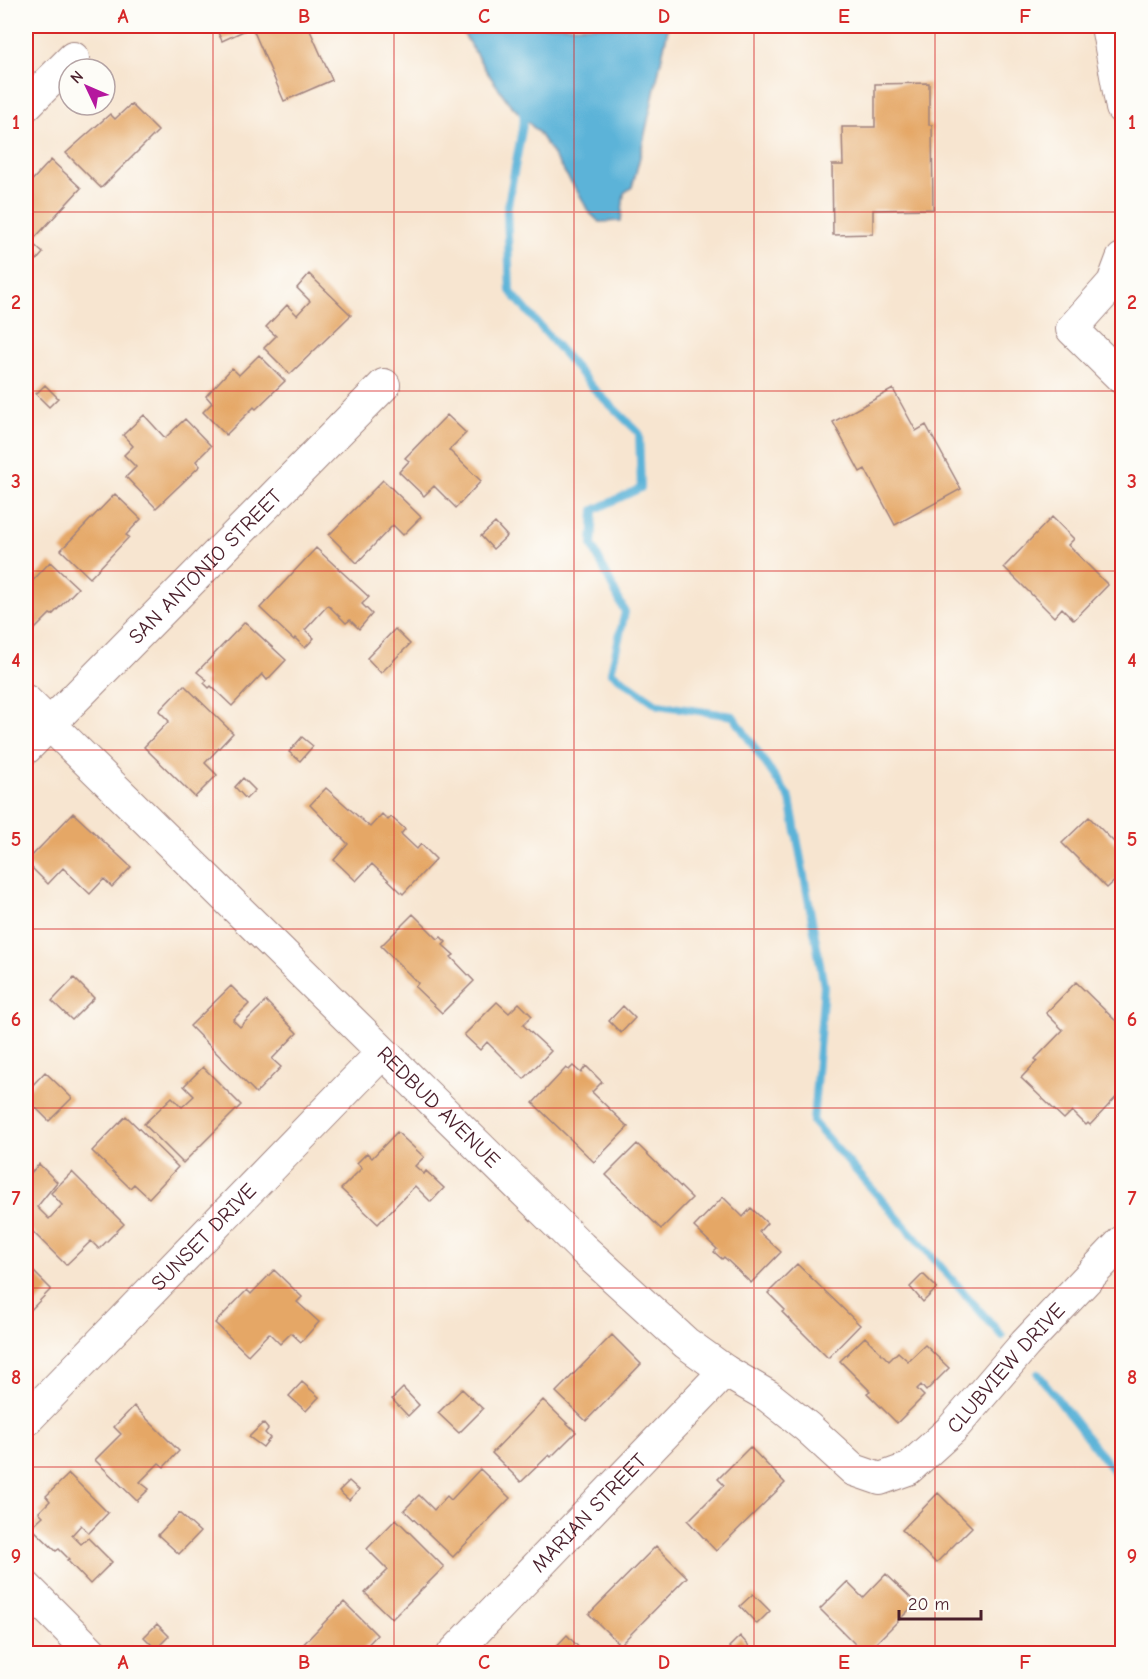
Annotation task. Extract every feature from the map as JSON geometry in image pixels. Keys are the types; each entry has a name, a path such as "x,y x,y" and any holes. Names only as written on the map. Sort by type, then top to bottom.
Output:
{"street":[{"path":"1107,26 1122,108"},
{"path":"26,105 57,74"},
{"path":"1122,259 1113,283 1072,329 1122,378"},
{"name":"SAN ANTONIO STREET","path":"26,748 384,385"},
{"name":"REDBUD AVENUE","path":"26,701 581,1247 686,1343 725,1371 768,1396 807,1427 854,1470 880,1479"},
{"name":"SUNSET DRIVE","path":"26,1420 382,1053"},
{"name":"CLUBVIEW DRIVE","path":"880,1479 908,1469 952,1429 1025,1344 1122,1242"},
{"name":"MARIAN STREET","path":"453,1653 725,1371"},
{"path":"26,1587 93,1653"}],"water":[{"path":"459,26 668,26 639,161 632,187 624,193 621,221 599,222 588,211 538,132 509,103"}],"building":[{"path":"215,26 308,26 332,80 284,101 252,27 222,41"},
{"path":"929,83 933,209 873,210 873,234 833,235 832,165 843,165 842,127 875,127 875,84"},
{"path":"131,104 158,131 101,188 66,153 107,117 115,119"},
{"path":"51,160 81,188 31,242 43,253 37,260 26,249 26,193 29,190 26,187"},
{"path":"309,274 351,315 290,374 264,348 276,336 266,327 287,305 297,315 310,301 297,288"},
{"path":"259,355 285,381 226,435 203,412 212,403 206,396 232,368 239,375"},
{"path":"45,385 58,398 49,407 36,394"},
{"path":"893,389 916,431 926,425 961,489 895,525 865,469 860,472 833,422"},
{"path":"144,415 165,438 185,419 211,446 196,461 200,466 156,508 126,477 136,467 124,455 133,446 123,435"},
{"path":"447,415 466,433 449,450 481,481 456,508 434,486 424,496 399,472 409,461 405,458"},
{"path":"383,480 421,517 403,535 393,525 357,563 329,535"},
{"path":"115,494 141,519 126,535 129,537 90,578 61,550"},
{"path":"1052,517 1074,539 1068,545 1108,585 1074,620 1062,608 1054,617 1004,567"},
{"path":"495,523 507,536 493,549 481,536"},
{"path":"316,548 369,597 362,604 372,614 359,629 350,620 346,623 328,605 305,630 314,638 305,648 260,608"},
{"path":"50,562 78,588 31,633 26,628 26,588"},
{"path":"245,622 286,660 267,680 262,674 232,706 211,686 209,688 204,683 207,680 197,672"},
{"path":"395,629 410,644 381,673 367,658"},
{"path":"184,685 233,733 205,763 217,775 195,797 144,747 169,721 159,711"},
{"path":"302,737 313,746 300,761 289,752"},
{"path":"243,778 255,790 246,799 235,787"},
{"path":"326,788 370,827 382,814 388,820 391,817 405,829 401,834 417,849 421,844 436,859 403,894 372,864 356,881 334,860 348,844 310,805"},
{"path":"73,813 131,867 112,887 104,879 90,894 63,868 48,884 26,862"},
{"path":"1089,817 1122,850 1122,874 1107,888 1062,843"},
{"path":"413,914 438,939 441,937 446,942 443,945 454,955 451,957 474,981 442,1013 415,987 418,983 381,946"},
{"path":"74,978 94,998 72,1020 52,1001"},
{"path":"1076,982 1122,1027 1122,1076 1120,1078 1122,1091 1090,1125 1088,1123 1086,1125 1072,1111 1064,1119 1021,1078 1037,1061 1035,1059 1063,1030 1046,1013"},
{"path":"231,986 249,1004 233,1020 240,1027 266,1001 297,1033 272,1059 281,1067 256,1093 190,1026"},
{"path":"497,1002 509,1013 519,1003 532,1016 523,1025 551,1051 524,1079 487,1042 480,1050 464,1035"},
{"path":"623,1006 635,1018 621,1033 609,1021"},
{"path":"573,1066 581,1073 586,1066 602,1082 592,1092 628,1127 594,1162 533,1103 566,1068 569,1070"},
{"path":"203,1067 241,1105 183,1163 144,1124 172,1097 182,1107 194,1096 184,1086"},
{"path":"45,1072 72,1098 49,1121 26,1098 26,1092"},
{"path":"126,1116 178,1167 149,1198 134,1184 130,1188 92,1151"},
{"path":"397,1132 424,1157 415,1166 424,1174 426,1171 444,1188 431,1202 415,1186 378,1224 341,1189 362,1168 357,1163 367,1153 372,1158"},
{"path":"637,1144 692,1198 661,1229 606,1175"},
{"path":"39,1164 57,1182 37,1207 49,1219 62,1205 51,1193 72,1172 124,1224 99,1249 91,1241 66,1265 26,1225 26,1176"},
{"path":"723,1197 743,1217 751,1208 767,1223 759,1232 781,1252 751,1283 724,1257 722,1259 714,1252 717,1249 694,1227"},
{"path":"26,1264 51,1289 26,1315"},
{"path":"797,1264 860,1325 828,1358 782,1312 785,1310 768,1293"},
{"path":"274,1270 302,1297 297,1302 319,1322 301,1342 291,1333 280,1344 269,1333 248,1355 215,1323 247,1290 251,1294"},
{"path":"923,1274 937,1288 923,1302 910,1287"},
{"path":"612,1335 641,1364 586,1421 556,1392"},
{"path":"865,1337 889,1361 898,1352 908,1361 925,1345 949,1368 926,1391 921,1385 917,1389 924,1396 897,1423 840,1361"},
{"path":"302,1382 319,1397 306,1411 289,1396"},
{"path":"403,1388 419,1405 408,1416 392,1399"},
{"path":"462,1389 483,1409 459,1433 438,1413"},
{"path":"543,1400 576,1432 521,1482 492,1453"},
{"path":"134,1406 179,1451 164,1467 159,1463 140,1482 149,1489 137,1501 95,1460 121,1434 114,1427"},
{"path":"263,1423 268,1429 265,1433 270,1438 263,1447 249,1437"},
{"path":"750,1447 785,1483 716,1551 688,1521 724,1485 718,1479"},
{"path":"480,1469 510,1498 453,1557 404,1510 419,1495 434,1510 447,1496 451,1500"},
{"path":"69,1474 108,1513 89,1533 81,1525 72,1535 81,1544 88,1538 112,1562 90,1584 59,1549 56,1551 31,1527 43,1516 39,1512 50,1501 46,1496"},
{"path":"349,1481 359,1490 349,1500 339,1491"},
{"path":"938,1493 972,1527 936,1563 902,1530"},
{"path":"179,1513 200,1532 179,1554 158,1535"},
{"path":"396,1519 444,1567 392,1619 365,1593 388,1570 367,1549"},
{"path":"656,1546 687,1577 620,1645 589,1614"},
{"path":"886,1574 916,1603 865,1654 820,1609 847,1582 863,1598"},
{"path":"753,1594 770,1611 757,1624 740,1606"},
{"path":"344,1602 377,1635 359,1654 294,1654"},
{"path":"157,1624 169,1636 156,1649 144,1637"},
{"path":"567,1635 585,1654 549,1654"},
{"path":"740,1636 749,1646 742,1654 736,1654 729,1647"},
{"path":"203,1647 210,1654 197,1654"}],"waterway":[{"path":"522,108 524,119 507,210 510,291 594,389 639,433 641,488 594,510 592,545 625,612 611,672 658,705 733,716 790,799 824,986 813,1122 1002,1336"},
{"path":"1038,1374 1122,1482"}]}
